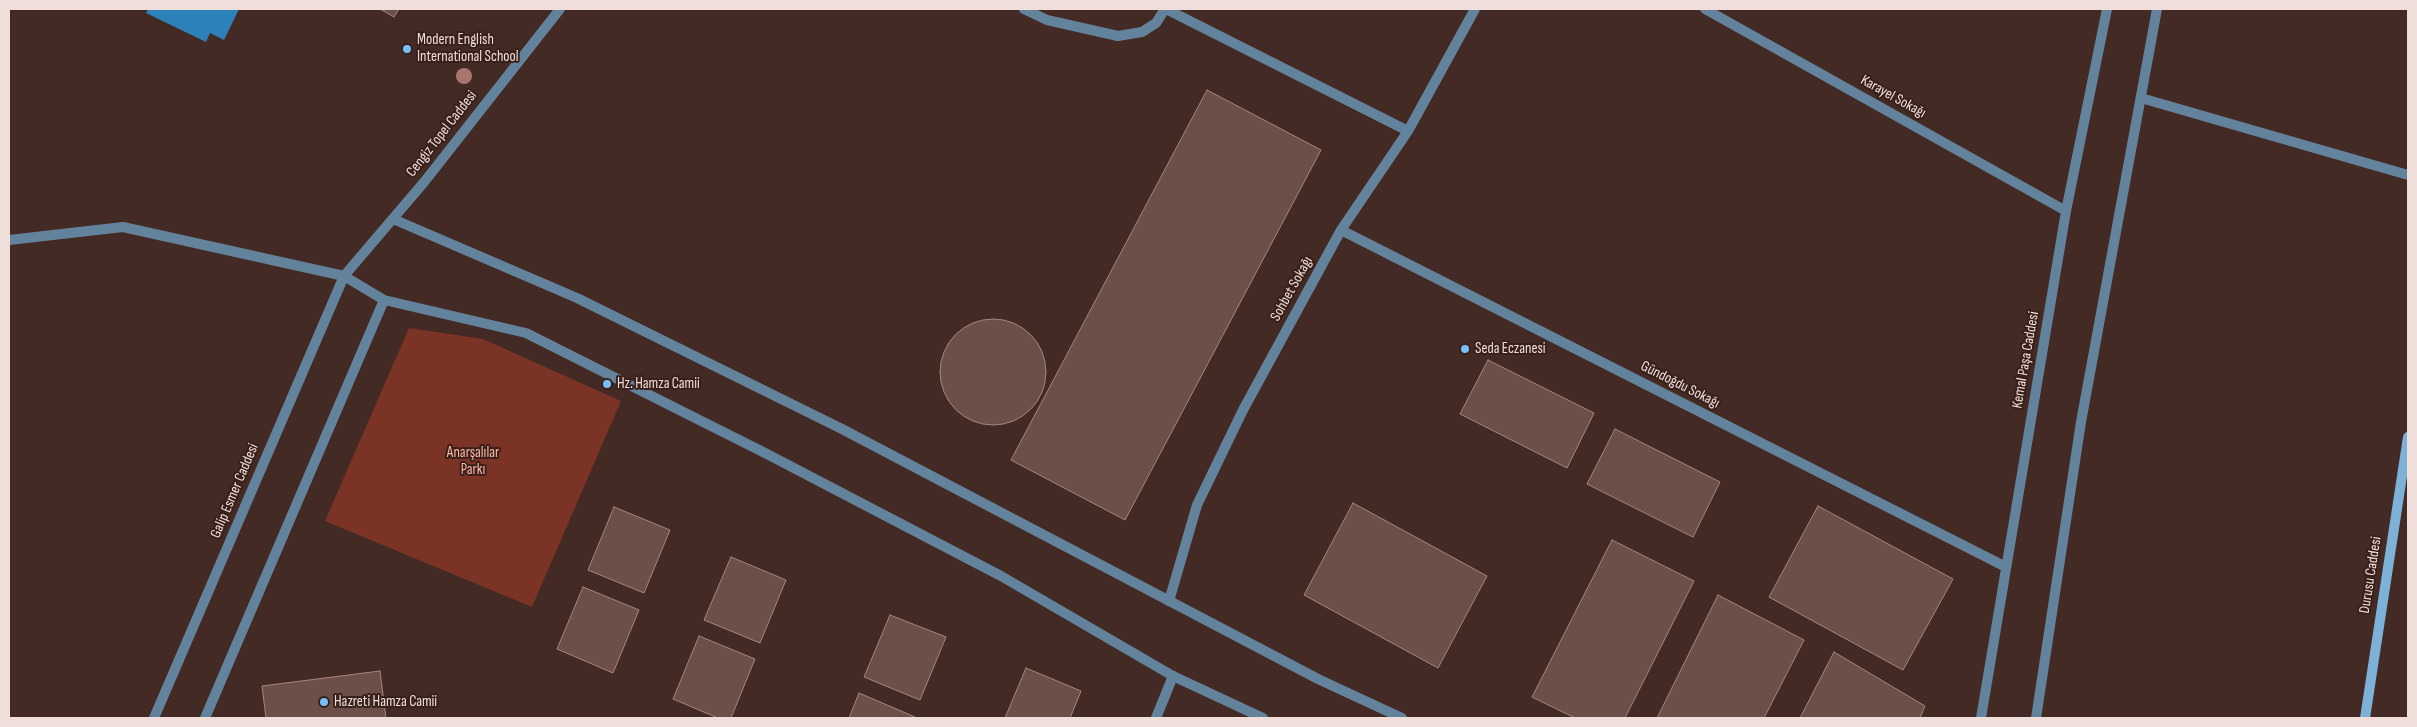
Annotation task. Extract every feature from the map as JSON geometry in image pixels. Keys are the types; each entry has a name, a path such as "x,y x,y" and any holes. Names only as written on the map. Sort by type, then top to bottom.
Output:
{"main road":[{"name":"Durusu Caddesi","path":"2365,718 2408,437"}],"street":[{"name":"Cengiz Topel Caddesi","path":"344,276 393,219 560,9"},
{"path":"1024,9 1047,20 1118,36 1142,32 1156,23 1166,9 1408,131"},
{"name":"Sohbet Sokağı","path":"1169,600 1197,505 1243,410 1341,230 1408,131 1475,9"},
{"name":"Karayel Sokağı","path":"1705,9 2066,211"},
{"name":"Kemal Paşa Caddesi","path":"1981,718 2066,211 2107,9"},
{"path":"2036,718 2082,422 2156,9"},
{"path":"2141,98 2408,175"},
{"path":"393,219 586,302 842,429 1318,679 1402,718"},
{"path":"9,240 123,227 344,276 384,300 526,333 767,454 1001,576 1173,676 1263,718"},
{"name":"Gündoğdu Sokağı","path":"1341,230 2006,567"},
{"name":"Galip Esmer Caddesi","path":"154,718 344,276"},
{"path":"205,718 384,300"},
{"path":"1156,718 1173,676"}],"green space":[{"name":"Anarşalılar Parkı","path":"409,328 483,339 621,401 532,607 325,521"}],"water":[{"path":"148,9 239,9 224,40 210,33 206,42 146,13"}],"building":[{"path":"380,9 399,9 394,17"},
{"path":"1207,90 1321,150 1125,520 1011,460"},
{"path":"993,319 1013,323 1030,335 1042,352 1046,372 1042,392 1030,409 1013,421 993,425 973,421 956,409 944,392 940,372 944,352 956,335 973,323"},
{"path":"1488,360 1594,413 1567,468 1460,414"},
{"path":"1615,429 1720,482 1693,537 1587,484"},
{"path":"1353,503 1487,576 1438,668 1304,595"},
{"path":"1818,506 1953,579 1903,670 1769,597"},
{"path":"614,507 670,530 644,593 588,570"},
{"path":"1612,540 1694,581 1625,718 1575,718 1532,697"},
{"path":"731,557 786,580 760,643 704,620"},
{"path":"583,587 639,610 613,673 557,649"},
{"path":"1718,595 1804,640 1764,718 1657,718"},
{"path":"890,615 946,637 920,700 864,677"},
{"path":"699,636 755,659 731,718 718,718 673,699"},
{"path":"1834,652 1925,706 1920,718 1800,718"},
{"path":"1026,668 1081,691 1070,718 1005,718"},
{"name":"Hazreti Hamza Camii","path":"380,671 386,718 266,718 262,686"},
{"path":"859,693 915,717 915,718 849,718"}],"place":[{"name":"Modern English International School","path":"407,49"},
{"name":"Seda Eczanesi","path":"1465,349"},
{"name":"Hz. Hamza Camii","path":"607,384"},
{"name":"Hazreti Hamza Camii","path":"324,702"}]}
